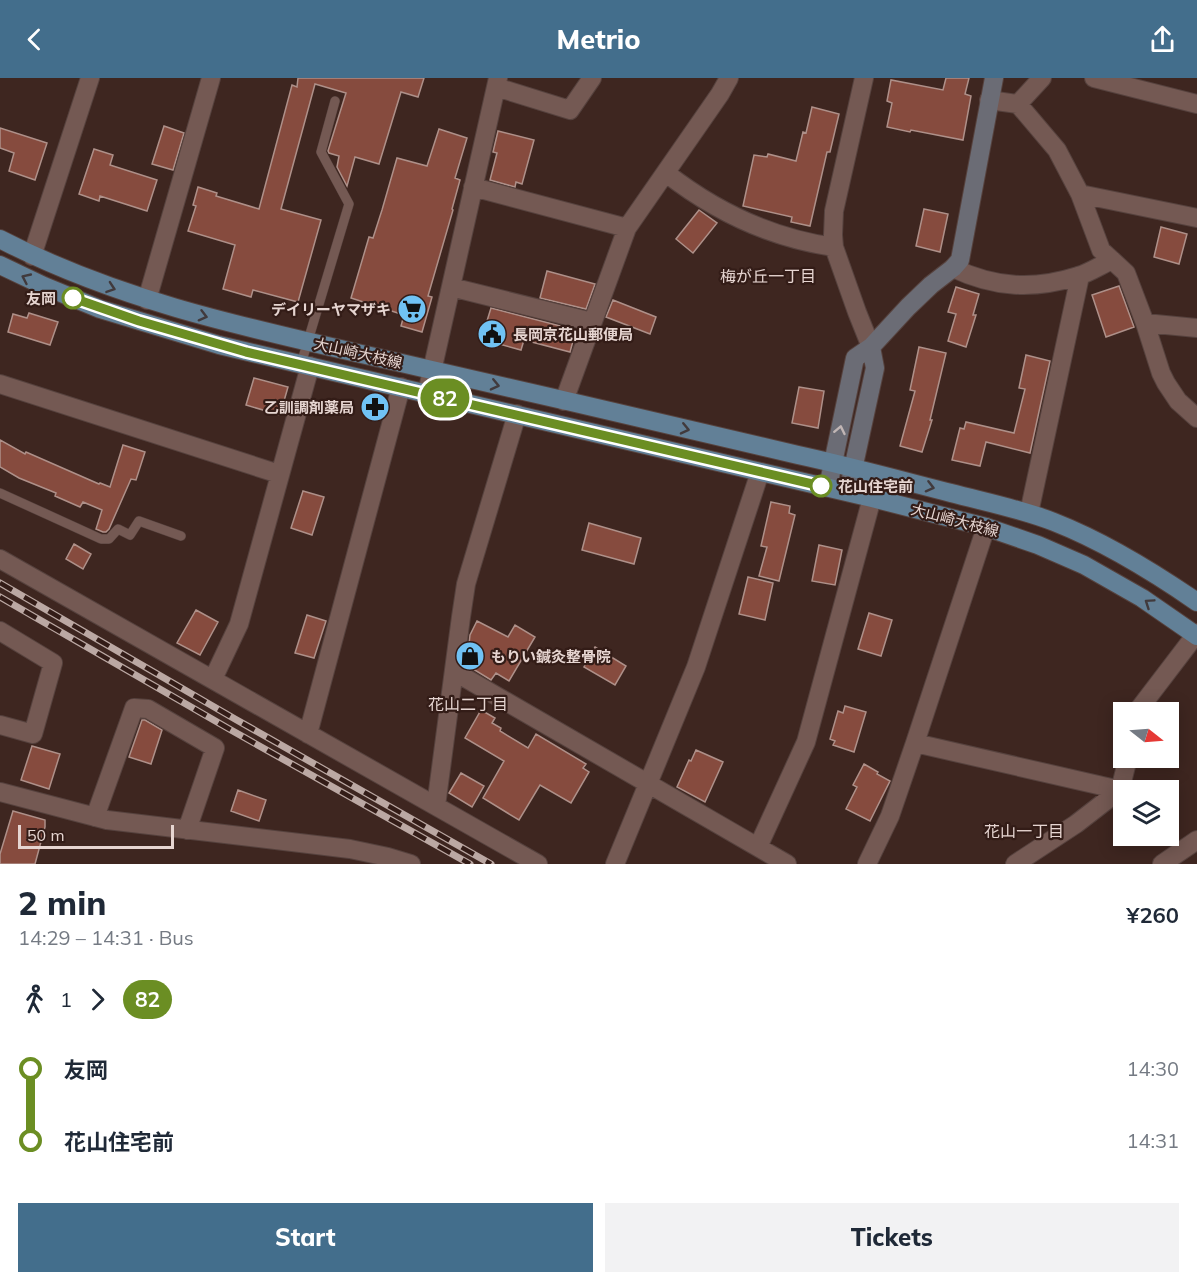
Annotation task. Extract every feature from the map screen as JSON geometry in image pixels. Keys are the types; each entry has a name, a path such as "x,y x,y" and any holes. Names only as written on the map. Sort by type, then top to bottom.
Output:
{"main road":[{"name":"大山崎大枝線","path":"0,239 88,280 147,300 229,323 833,463 1029,513 1114,550 1197,603"},
{"name":"大山崎大枝線","path":"0,265 62,294 119,315 219,345 828,487 986,527 1038,544 1084,565 1142,598 1196,635"}],"street":[{"path":"32,255 90,78"},
{"path":"147,300 211,78"},
{"path":"427,393 497,81 570,110 592,78"},
{"path":"564,401 627,228 729,78"},
{"path":"848,492 875,368 871,347 834,247 832,229 864,78"},
{"path":"828,487 855,358 871,347 908,307 960,260 994,78"},
{"path":"1018,104 1042,78"},
{"path":"1094,78 1197,104"},
{"path":"989,100 1018,104 1057,150 1080,194 1101,250 1126,273 1166,383 1178,401 1197,418"},
{"path":"666,173 703,201 745,222 788,238 834,247"},
{"path":"473,187 627,228"},
{"path":"1080,194 1197,218"},
{"path":"953,268 990,282 1017,285 1044,284 1080,276 1112,260"},
{"path":"1029,513 1080,276"},
{"path":"451,287 591,322"},
{"path":"1145,323 1197,328"},
{"path":"213,680 239,624 306,365"},
{"path":"0,384 279,474"},
{"path":"309,734 401,387"},
{"path":"436,806 466,584 517,414"},
{"path":"615,864 696,666 760,472"},
{"path":"758,847 806,742 872,498"},
{"path":"867,864 890,816 986,527"},
{"path":"0,559 538,864"},
{"path":"0,631 53,663 33,734 0,725"},
{"path":"1144,702 1196,635"},
{"path":"454,672 787,864"},
{"path":"95,817 134,708 148,709 215,748 187,830"},
{"path":"915,743 1113,788"},
{"path":"0,792 107,820 350,849 411,864"},
{"path":"1015,864 1076,824 1113,795"},
{"path":"1162,864 1197,840"}],"lane":[{"path":"306,365 308,341 349,204 321,152 335,102"},
{"path":"0,493 101,539 109,538 118,529 130,535 139,521 181,536"}],"building":[{"path":"298,78 424,78 418,97 401,92 379,164 355,157 347,186 337,167 339,156 328,151 346,93 315,84 281,209 321,220 298,302 253,290 251,297 223,289 235,245 188,231 196,206 193,205 198,187 217,193 216,196 259,209 292,85 297,87"},
{"path":"946,78 969,78 965,94 971,96 963,140 887,127 892,103 887,101 891,80 943,90"},
{"path":"812,107 839,114 830,152 827,152 810,226 791,222 792,217 743,206 754,155 767,157 768,154 796,161"},
{"path":"164,126 184,133 173,170 152,164"},
{"path":"0,128 47,143 35,180 9,171 14,153 0,148"},
{"path":"439,129 467,138 455,178 460,180 428,296 432,297 422,332 401,326 404,315 351,298 369,237 373,238 397,158 427,166"},
{"path":"498,131 534,140 522,184 516,182 515,187 490,180 497,153 493,152"},
{"path":"94,149 113,155 110,165 157,180 147,211 100,196 99,201 79,194"},
{"path":"924,209 948,214 940,252 916,246"},
{"path":"699,210 717,223 693,253 676,239"},
{"path":"1161,227 1187,234 1179,264 1154,257"},
{"path":"547,271 595,284 586,309 540,298"},
{"path":"1119,286 1134,327 1106,337 1092,295"},
{"path":"956,287 979,294 973,315 976,315 966,347 948,341 956,314 948,312"},
{"path":"613,300 656,317 650,334 606,317"},
{"path":"491,308 576,330 570,352 524,340 521,350 492,342 493,337 483,334"},
{"path":"29,313 58,322 50,345 8,332 13,314 27,318"},
{"path":"919,347 946,353 930,420 932,420 922,452 900,446 915,391 910,390"},
{"path":"1026,355 1050,361 1030,453 986,442 980,466 952,460 960,428 964,429 966,422 1014,433 1025,389 1019,388"},
{"path":"254,378 288,387 280,415 246,405"},
{"path":"799,387 824,391 818,428 792,423"},
{"path":"0,440 25,454 26,452 110,487 123,445 145,452 136,480 131,479 109,529 103,532 96,529 102,510 83,502 80,507 0,467"},
{"path":"303,491 324,497 312,535 291,528"},
{"path":"771,502 790,506 789,513 795,515 779,581 759,576 767,547 761,546"},
{"path":"589,523 641,538 634,564 582,550"},
{"path":"74,544 91,554 83,569 66,559"},
{"path":"819,545 842,550 835,585 812,581"},
{"path":"748,577 773,583 765,620 739,614"},
{"path":"196,610 218,622 200,655 177,643"},
{"path":"869,613 892,620 881,656 858,649"},
{"path":"307,615 326,621 314,658 295,653"},
{"path":"477,621 508,637 515,625 535,637 509,681 496,673 491,680 473,669 477,662 474,661 480,650 469,644 470,635"},
{"path":"595,647 626,666 615,685 584,667"},
{"path":"845,706 866,712 854,752 833,745 835,741 830,739 838,711 843,713"},
{"path":"481,710 495,718 492,723 501,728 500,731 528,748 536,734 586,764 583,768 589,772 571,803 540,785 519,820 483,798 504,761 465,738"},
{"path":"142,720 162,730 151,764 129,757"},
{"path":"32,746 60,754 49,789 21,780"},
{"path":"696,750 723,762 705,802 677,787"},
{"path":"864,764 890,781 870,821 846,809 857,787 853,785"},
{"path":"461,773 484,786 472,807 449,793"},
{"path":"238,790 266,800 259,821 231,811"},
{"path":"13,811 45,820 35,864 0,864 0,854"}],"railway":[{"path":"0,583 491,864"},
{"path":"0,597 470,864"}],"bus line":[{"name":"82","path":"73,298 100,309 192,338 246,352 821,486"}],"place":[{"name":"友岡","path":"73,298"},
{"name":"デイリーヤマザキ","path":"412,309"},
{"name":"長岡京花山郵便局","path":"492,334"},
{"name":"乙訓調剤薬局","path":"375,407"},
{"name":"花山住宅前","path":"821,486"},
{"name":"もりい鍼灸整骨院","path":"470,656"}],"district":[{"name":"梅が丘一丁目","path":"768,276"},
{"name":"花山二丁目","path":"468,704"},
{"name":"花山一丁目","path":"1024,831"}]}
